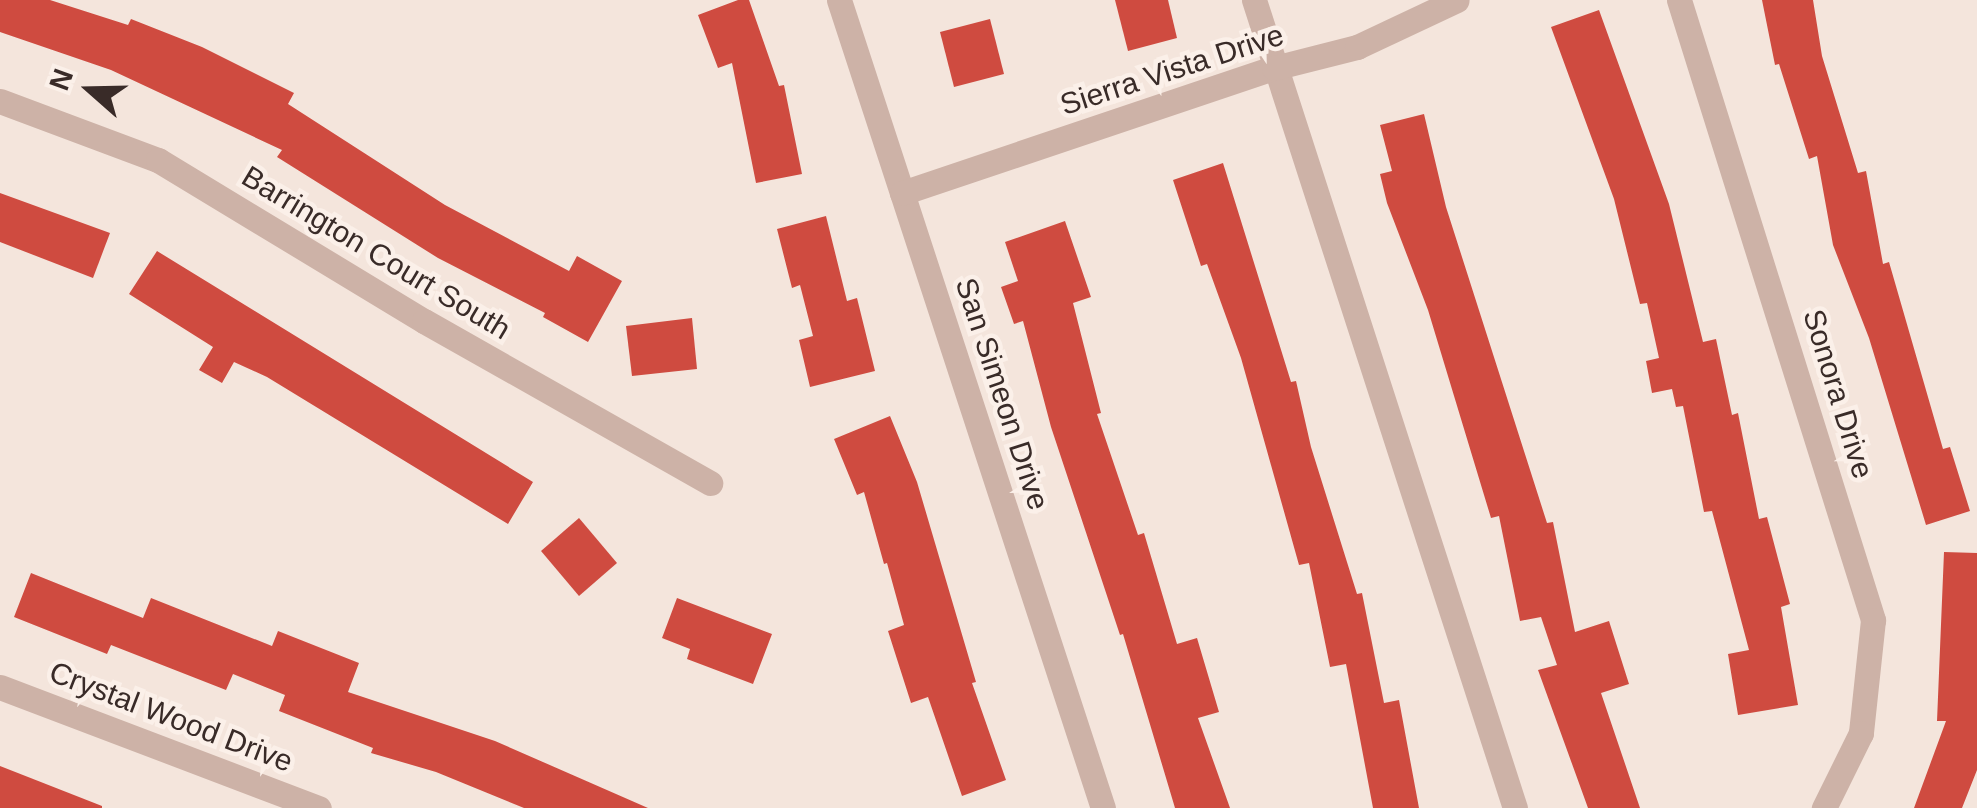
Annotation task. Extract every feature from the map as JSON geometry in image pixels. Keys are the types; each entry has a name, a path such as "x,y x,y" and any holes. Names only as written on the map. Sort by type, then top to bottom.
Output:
{"street":[{"name":"San Simeon Drive","path":"838,0 1103,808"},
{"path":"1254,0 1515,808"},
{"name":"Sierra Vista Drive","path":"902,193 1274,68 1357,47 1458,0"},
{"name":"Sonora Drive","path":"1679,0 1873,620 1861,732 1824,808"},
{"name":"Barrington Court South","path":"0,100 158,160 424,321 710,483"},
{"name":"Crystal Wood Drive","path":"0,687 318,808"}],"building":[{"path":"0,0 50,0 128,25 131,19 202,47 294,93 288,104 445,205 569,271 577,256 622,281 588,342 543,317 545,313 438,258 277,157 282,150 111,70 0,32"},
{"path":"738,0 749,0 779,86 784,85 802,174 756,183 732,63 718,68 698,15"},
{"path":"1115,0 1168,0 1177,38 1128,51"},
{"path":"1762,0 1813,0 1822,56 1858,173 1866,171 1883,264 1889,262 1943,449 1950,447 1970,511 1926,525 1869,338 1833,245 1817,156 1809,159 1779,64 1775,65"},
{"path":"1599,10 1669,204 1703,342 1716,339 1732,415 1738,413 1759,519 1767,517 1790,604 1781,607 1798,705 1738,715 1728,654 1749,650 1712,511 1704,512 1683,406 1676,407 1672,389 1652,393 1646,361 1659,358 1647,303 1640,304 1614,199 1551,27"},
{"path":"990,19 1004,74 954,87 940,32"},
{"path":"1424,114 1446,207 1547,523 1553,522 1575,632 1609,621 1629,684 1601,693 1640,808 1588,808 1538,670 1557,665 1541,617 1520,621 1499,516 1491,518 1428,310 1387,203 1380,174 1392,171 1380,125"},
{"path":"1223,163 1291,382 1296,381 1311,447 1357,594 1362,593 1384,703 1399,700 1419,808 1373,808 1346,664 1330,667 1309,563 1299,565 1241,358 1207,264 1201,266 1173,180"},
{"path":"0,193 110,233 93,278 0,242"},
{"path":"826,216 847,301 857,298 875,371 810,387 799,340 813,336 800,285 792,288 777,229"},
{"path":"1065,221 1091,297 1073,303 1101,413 1097,414 1138,535 1144,533 1177,644 1197,638 1219,712 1198,718 1230,808 1175,808 1123,634 1120,635 1051,427 1023,321 1014,324 1001,287 1018,281 1005,242"},
{"path":"157,251 533,482 508,524 267,377 234,362 222,383 199,370 213,347 129,294"},
{"path":"692,318 697,369 632,376 626,326"},
{"path":"890,416 917,482 976,682 972,683 1006,780 962,796 928,697 911,703 888,631 904,625 887,563 884,564 864,492 857,495 834,439"},
{"path":"579,518 617,563 579,596 541,551"},
{"path":"1944,552 1977,553 1977,770 1962,808 1914,808 1946,721 1937,721"},
{"path":"31,573 143,618 151,598 272,646 278,631 359,663 348,692 495,741 648,808 524,808 436,772 371,753 373,748 279,711 285,695 233,674 226,690 111,645 107,654 14,617"},
{"path":"677,598 772,634 753,684 687,659 690,649 662,638"},
{"path":"0,766 102,806 102,808 0,808"}]}
